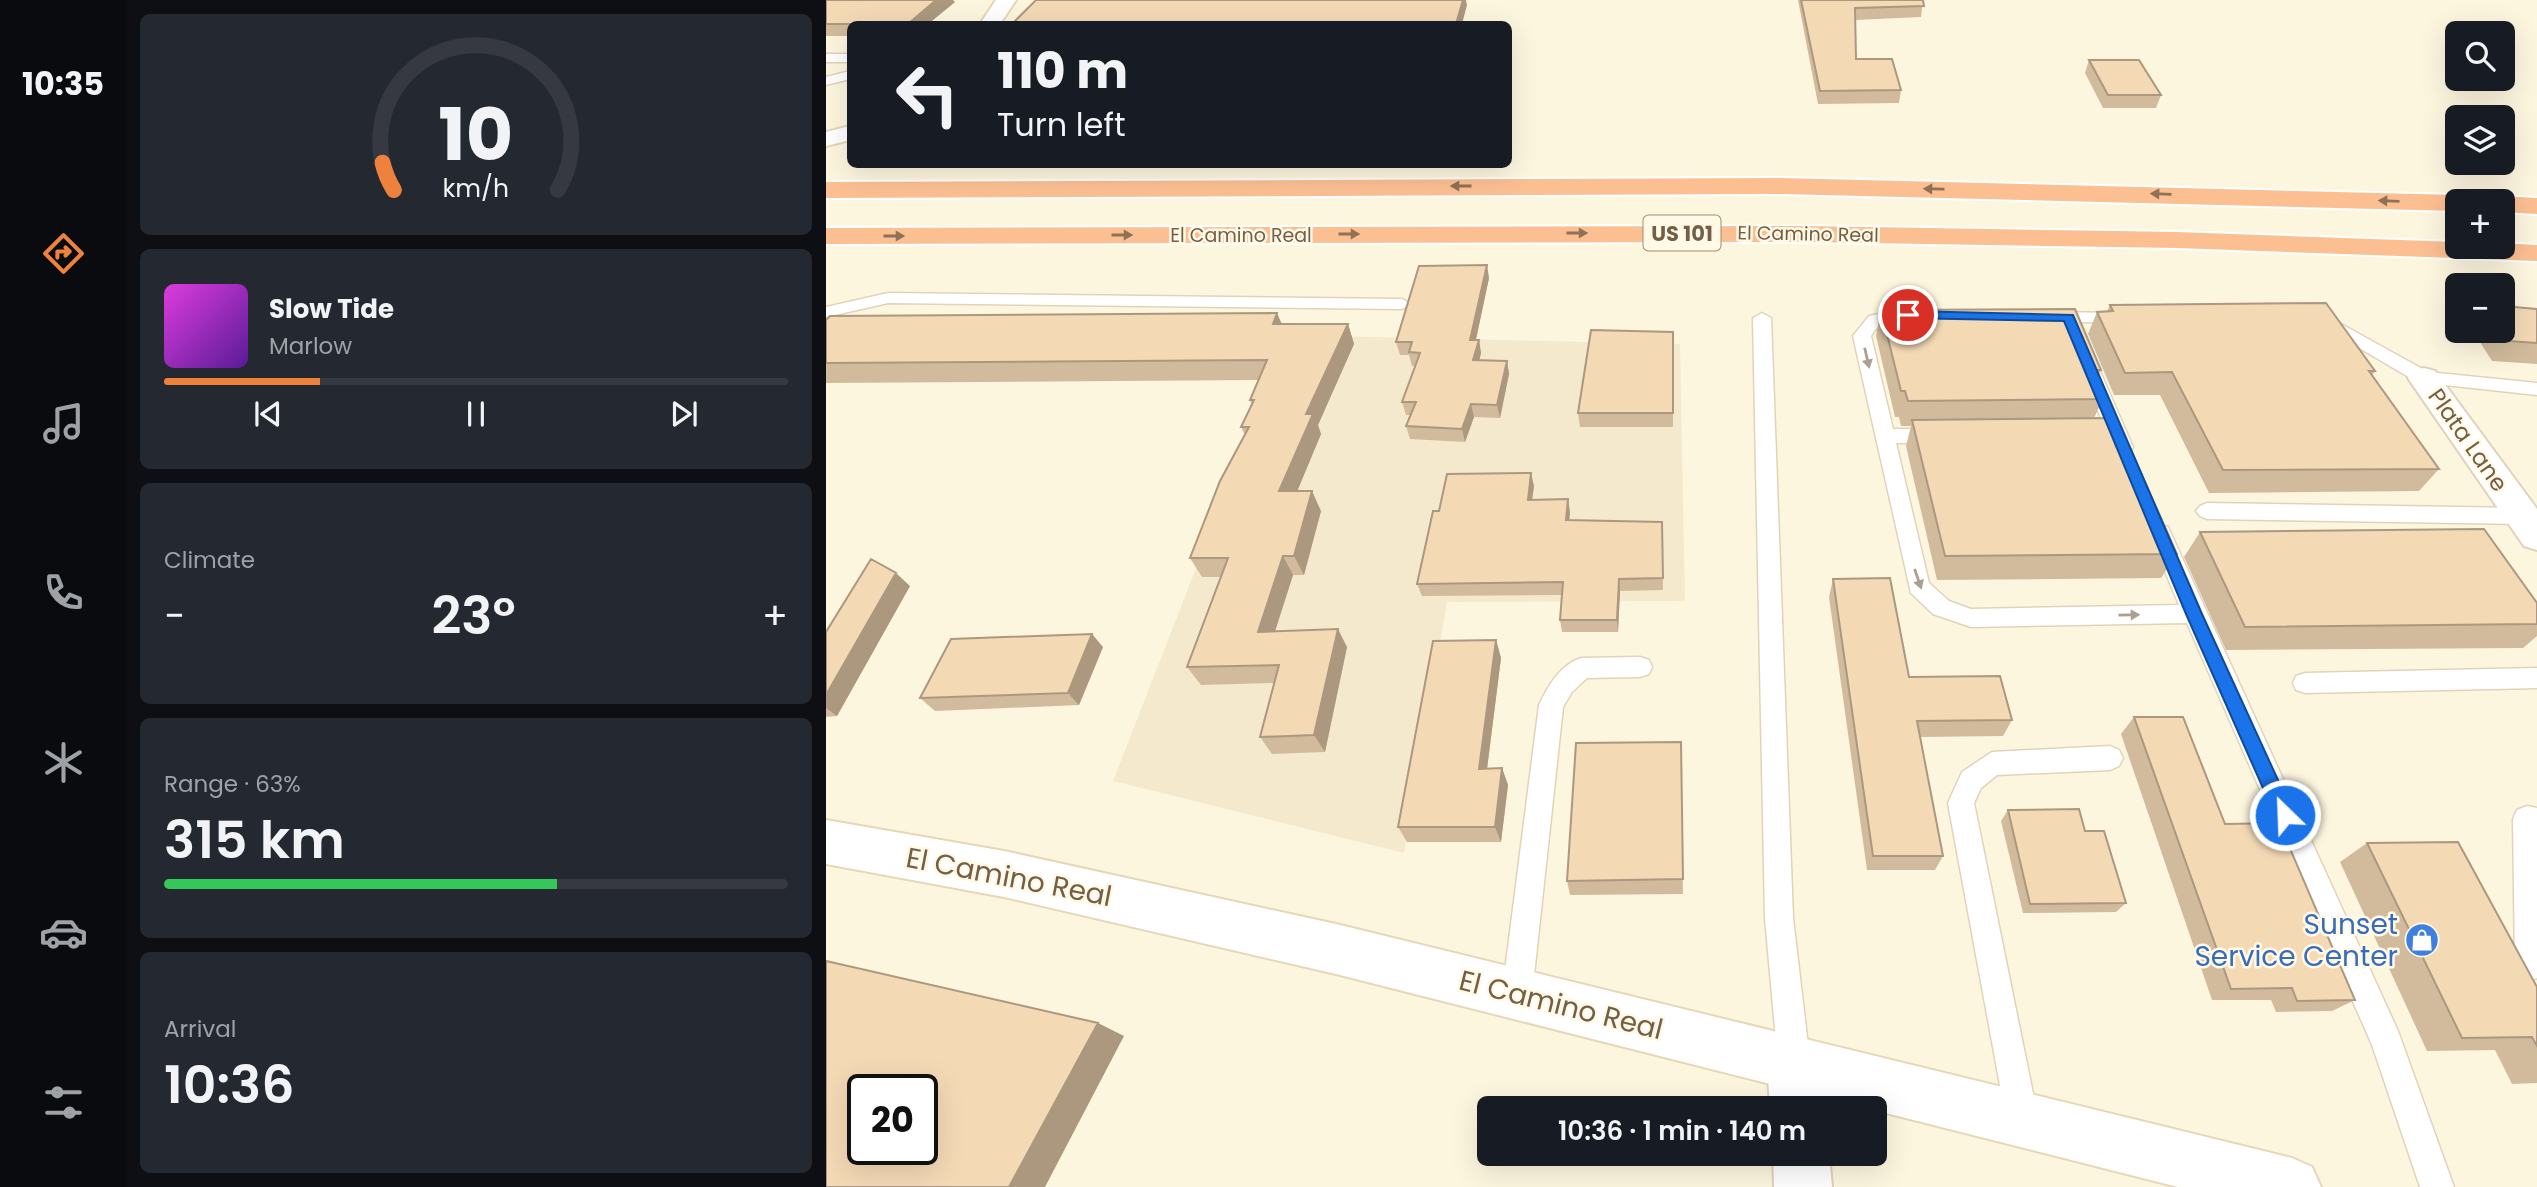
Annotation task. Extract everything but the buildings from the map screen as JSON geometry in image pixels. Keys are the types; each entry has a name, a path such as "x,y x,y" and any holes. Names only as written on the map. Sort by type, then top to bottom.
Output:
{"highway":[{"path":"1486,168 1781,186"},
{"name":"US 101","path":"826,190 1781,186 2445,203"},
{"path":"2515,205 2537,206"},
{"name":"El Camino Real","path":"826,236 1790,234 2177,240 2537,253"}],"main road":[{"path":"992,21 1006,0"},
{"path":"826,139 847,134"},
{"name":"Plata Lane","path":"2424,378 2529,526"},
{"name":"El Camino Real","path":"826,842 1004,874 1149,905 1517,994 1796,1085 2022,1118 2292,1187"},
{"path":"1802,1166 1803,1187"}],"lane":[{"path":"826,58 847,58"},
{"path":"826,81 847,76"},
{"path":"826,312 888,298 1402,304"},
{"path":"1935,316 1881,314 1868,323 1862,336 1919,587 1941,608 1971,618 2194,614"},
{"path":"2028,317 2138,318"},
{"path":"2306,317 2320,317 2424,378 2537,388"},
{"path":"1762,318 1779,918 1796,1085"},
{"path":"2069,318 2129,460"},
{"path":"2090,435 2118,434"},
{"path":"1885,436 1953,436"},
{"path":"2150,511 2387,1042 2437,1187"},
{"path":"2207,511 2529,526"},
{"path":"1517,994 1551,705 1563,685 1581,668 1640,667"},
{"path":"2305,683 2537,678"},
{"path":"2022,1118 1961,803 1971,780 1992,764 2110,758"},
{"path":"2530,966 2527,819 2537,821"}],"shaded area":[{"path":"1287,335 1680,344 1685,601 1447,602 1404,853 1113,781"}],"place":[{"name":"Sunset Service Center","path":"2422,940"}],"route":[{"path":"1908,315 2069,318 2194,614 2285,815"}]}
